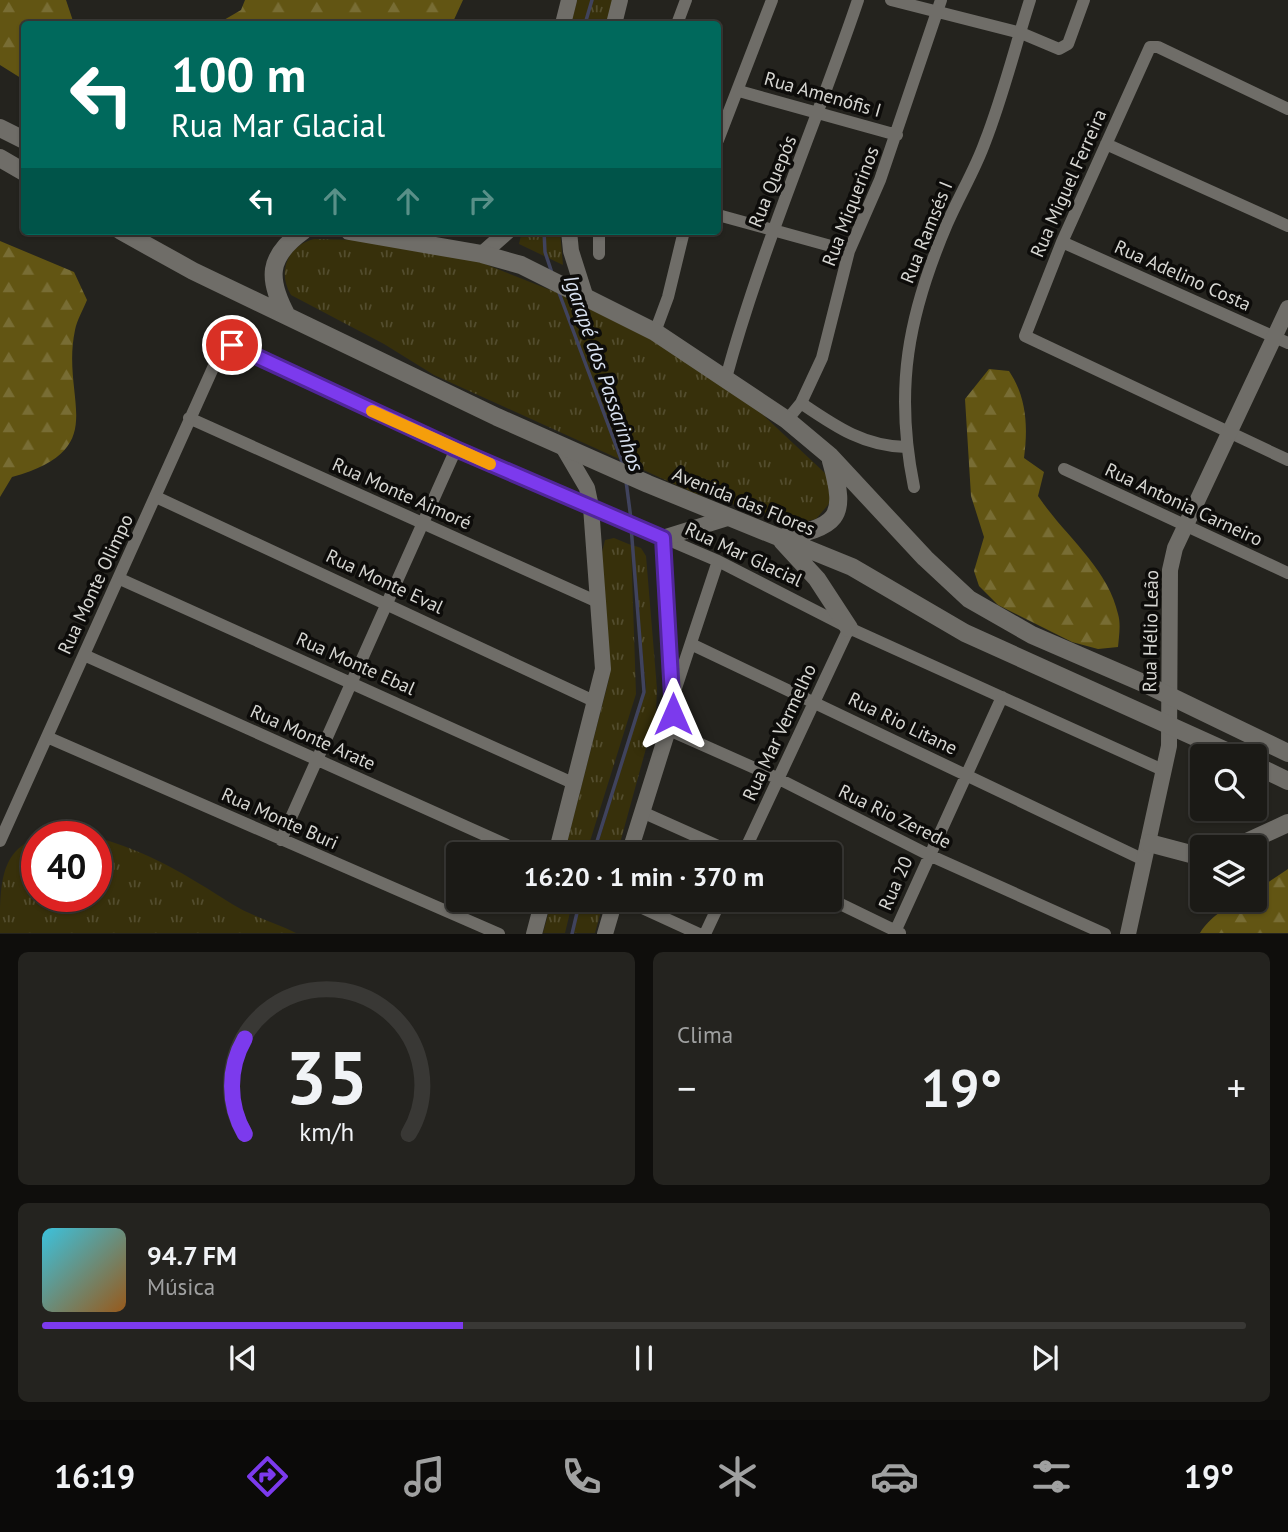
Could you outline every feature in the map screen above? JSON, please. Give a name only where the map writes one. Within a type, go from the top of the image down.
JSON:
[{"type":"main road","points":[[0,128],[21,138]]},
{"type":"main road","points":[[0,158],[21,170]]},
{"type":"main road","name":"Avenida das Flores","points":[[128,235],[193,271],[563,447],[880,581],[976,638],[1210,744]]},
{"type":"main road","points":[[287,316],[274,288],[273,267],[280,252],[299,235]]},
{"type":"main road","points":[[372,235],[482,254],[521,265],[560,282],[655,332],[787,420],[830,456],[925,558],[969,600],[1032,635],[1143,683],[1288,753]]},
{"type":"main road","points":[[830,456],[840,491],[835,516],[825,527],[780,538],[817,579],[849,628]]},
{"type":"main road","points":[[1267,771],[1288,782]]},
{"type":"main road","points":[[1263,835],[1288,824]]},
{"type":"main road","points":[[1147,851],[1190,856]]},
{"type":"street","points":[[564,21],[569,0]]},
{"type":"street","points":[[615,21],[620,0]]},
{"type":"street","points":[[678,21],[686,0]]},
{"type":"street","points":[[721,133],[772,0]]},
{"type":"street","name":"Rua Quepós","points":[[726,379],[773,229],[820,112],[858,0]]},
{"type":"street","points":[[891,0],[939,6],[1021,33],[1059,49],[1065,47],[1084,0]]},
{"type":"street","name":"Rua Ramsés I","points":[[914,487],[906,447],[905,363],[921,295],[946,225],[985,143],[1030,0]]},
{"type":"street","name":"Rua Miquerinos","points":[[787,420],[801,403],[829,337],[849,251],[897,135],[939,6]]},
{"type":"street","name":"Rua Miguel Ferreira","points":[[1230,433],[1025,336],[1062,242],[1150,47],[1158,47],[1288,109]]},
{"type":"street","name":"Rua Amenófis I","points":[[739,91],[897,135]]},
{"type":"street","points":[[1106,144],[1288,226]]},
{"type":"street","points":[[721,216],[849,251]]},
{"type":"street","points":[[482,254],[503,235]]},
{"type":"street","points":[[569,235],[571,251],[585,295]]},
{"type":"street","points":[[599,235],[599,254]]},
{"type":"street","points":[[655,332],[668,297],[683,235]]},
{"type":"street","name":"Rua Adelino Costa","points":[[1062,242],[1281,340]]},
{"type":"street","name":"Rua Hélio Leão","points":[[1128,933],[1169,746],[1170,570],[1184,527],[1230,433],[1281,340],[1288,308]]},
{"type":"street","name":"Rua Monte Olimpo","points":[[0,841],[120,579],[189,418],[222,348],[226,345]]},
{"type":"street","name":"Rua Mar Glacial","points":[[226,345],[456,449],[718,561],[849,628],[1165,771]]},
{"type":"street","points":[[801,403],[845,433],[876,445],[906,447]]},
{"type":"street","name":"Rua Monte Aimoré","points":[[189,418],[600,603]]},
{"type":"street","points":[[1230,433],[1288,460]]},
{"type":"street","points":[[559,842],[603,669],[591,507],[587,488],[563,447]]},
{"type":"street","points":[[281,840],[456,449]]},
{"type":"street","name":"Rua Antonia Carneiro","points":[[1064,469],[1288,573]]},
{"type":"street","name":"Rua Monte Eval","points":[[156,497],[596,702]]},
{"type":"street","points":[[674,695],[662,553],[656,535],[727,518]]},
{"type":"street","points":[[633,842],[669,730],[674,695],[718,561]]},
{"type":"street","name":"Rua Monte Ebal","points":[[120,579],[575,784]]},
{"type":"street","name":"Rua Mar Vermelho","points":[[748,842],[849,628]]},
{"type":"street","name":"Rua Rio Litane","points":[[692,645],[966,775],[1147,851]]},
{"type":"street","name":"Rua Monte Arate","points":[[84,655],[500,842]]},
{"type":"street","name":"Rua 20","points":[[896,933],[1002,697]]},
{"type":"street","name":"Rua Rio Zerede","points":[[669,730],[777,778],[929,855],[1105,933]]},
{"type":"street","name":"Rua Monte Buri","points":[[47,737],[499,933]]},
{"type":"street","points":[[642,812],[709,842]]},
{"type":"street","points":[[842,905],[896,933]]},
{"type":"street","points":[[534,933],[540,912]]},
{"type":"street","points":[[605,933],[611,912]]},
{"type":"street","points":[[652,912],[699,933]]},
{"type":"street","points":[[705,933],[715,912]]},
{"type":"green space","points":[[0,0],[66,0],[73,21],[21,21],[21,78],[0,65]]},
{"type":"green space","points":[[245,0],[463,0],[453,21],[222,21],[241,10]]},
{"type":"green space","points":[[577,0],[614,0],[609,21],[572,21]]},
{"type":"green space","points":[[521,235],[560,235],[563,265],[519,244]]},
{"type":"green space","points":[[314,239],[360,240],[475,260],[578,301],[651,339],[760,412],[827,475],[831,499],[828,505],[816,519],[798,523],[694,493],[434,375],[384,344],[291,295],[285,278],[287,261],[297,247]]},
{"type":"green space","points":[[0,241],[74,272],[87,300],[76,326],[72,356],[76,419],[73,436],[63,452],[43,465],[12,477],[0,497]]},
{"type":"green space","points":[[989,369],[1009,371],[1015,381],[1025,413],[1024,458],[1044,472],[1038,496],[1084,552],[1113,597],[1119,618],[1118,647],[1098,649],[1072,642],[998,605],[979,586],[974,571],[984,537],[971,496],[965,399]]},
{"type":"green space","points":[[614,538],[631,545],[636,694],[590,842],[567,842],[609,679],[602,552],[605,540]]},
{"type":"green space","points":[[632,545],[641,548],[646,556],[657,689],[656,712],[620,842],[599,842],[646,688]]},
{"type":"green space","points":[[112,842],[151,857],[239,908],[296,933],[0,933],[3,877],[21,848],[21,912],[112,912]]},
{"type":"green space","points":[[1288,869],[1288,933],[1200,933],[1221,912],[1267,912],[1267,883]]},
{"type":"green space","points":[[549,912],[570,912],[565,933],[543,933]]},
{"type":"green space","points":[[579,912],[601,912],[595,933],[573,933]]},
{"type":"waterway","name":"Igarapé dos Passarinhos","points":[[586,21],[592,0]]},
{"type":"waterway","name":"Igarapé dos Passarinhos","points":[[544,235],[545,252],[552,273]]},
{"type":"waterway","name":"Igarapé dos Passarinhos","points":[[558,290],[624,467]]},
{"type":"waterway","name":"Igarapé dos Passarinhos","points":[[626,481],[631,519]]},
{"type":"waterway","name":"Igarapé dos Passarinhos","points":[[597,842],[644,692],[631,526]]},
{"type":"waterway","name":"Igarapé dos Passarinhos","points":[[572,934],[577,912]]},
{"type":"slow traffic","points":[[372,411],[490,464]]},
{"type":"route","points":[[232,345],[456,449],[663,538],[673,714]]}]
